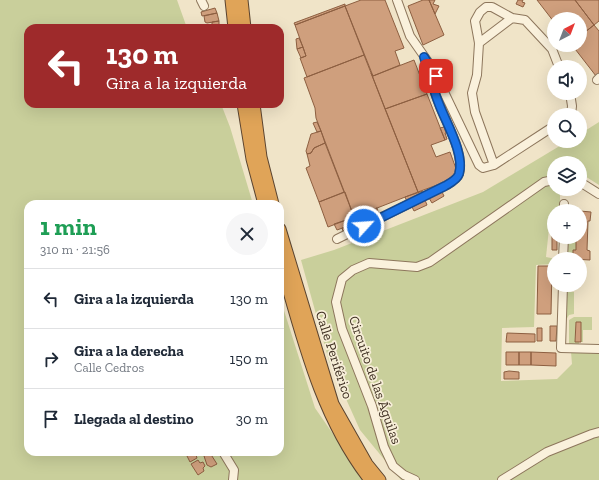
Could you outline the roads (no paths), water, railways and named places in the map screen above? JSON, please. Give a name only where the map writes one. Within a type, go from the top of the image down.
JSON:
[{"type":"highway","points":[[231,0],[234,24]]},
{"type":"highway","points":[[242,0],[245,24]]},
{"type":"highway","points":[[244,108],[252,159],[263,200]]},
{"type":"highway","points":[[255,108],[261,158],[272,200]]},
{"type":"highway","name":"Calle Periférico","points":[[284,242],[333,404],[367,464],[380,480]]},
{"type":"highway","name":"Calle Periférico","points":[[284,273],[309,357],[330,416],[360,467],[370,480]]},
{"type":"street","points":[[397,0],[410,36],[433,69],[479,165],[484,168],[494,165],[547,131]]},
{"type":"street","points":[[494,165],[475,112],[472,93],[477,75],[480,42],[475,21],[480,12],[486,7],[492,8],[512,18],[525,20],[552,49],[557,60]]},
{"type":"street","points":[[480,42],[512,18]]},
{"type":"street","points":[[337,239],[445,186],[454,181],[458,174],[459,162],[455,142],[439,104],[424,57]]},
{"type":"street","name":"Circuito de las Águilas","points":[[415,480],[404,475],[393,466],[384,447],[372,406],[342,329],[336,302],[342,279],[353,270],[369,263],[417,267],[430,262],[544,182],[547,181]]},
{"type":"street","points":[[587,186],[599,194]]},
{"type":"street","points":[[563,292],[562,348],[599,348]]},
{"type":"street","points":[[502,480],[548,452],[599,432]]},
{"type":"street","points":[[225,456],[234,470],[233,480]]}]
